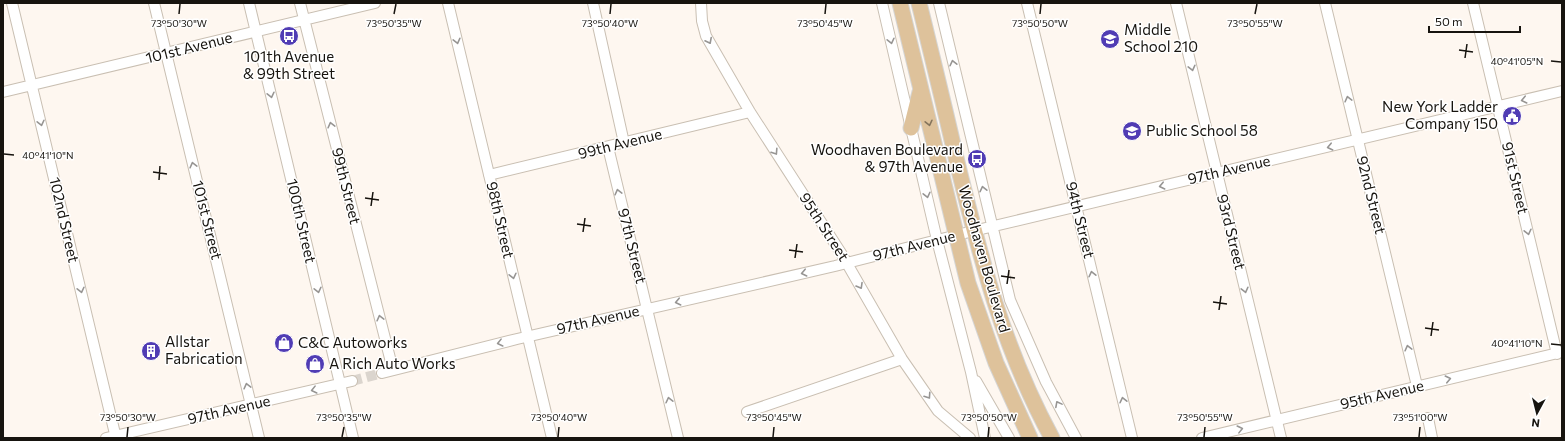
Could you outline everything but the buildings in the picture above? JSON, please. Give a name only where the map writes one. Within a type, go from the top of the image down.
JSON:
[{"type":"main road","name":"Woodhaven Boulevard","points":[[900,3],[968,284],[985,335],[1007,390],[1030,438]]},
{"type":"main road","name":"Woodhaven Boulevard","points":[[920,3],[973,231],[987,281],[1006,339],[1036,409],[1052,438]]},
{"type":"main road","points":[[911,128],[921,90]]},
{"type":"street","name":"102nd Street","points":[[12,3],[113,437]]},
{"type":"street","name":"101st Street","points":[[154,3],[259,438]]},
{"type":"street","name":"100th Street","points":[[249,3],[353,438]]},
{"type":"street","name":"99th Street","points":[[300,3],[393,370]]},
{"type":"street","name":"101st Avenue","points":[[3,92],[375,3]]},
{"type":"street","name":"98th Street","points":[[448,3],[552,438]]},
{"type":"street","points":[[593,3],[624,143]]},
{"type":"street","name":"95th Street","points":[[700,3],[702,21],[706,36],[750,112],[847,263],[902,359],[938,411],[970,438]]},
{"type":"street","points":[[882,3],[937,240],[971,372],[985,438]]},
{"type":"street","name":"Woodhaven Boulevard","points":[[939,3],[1010,300],[1046,382],[1076,438]]},
{"type":"street","name":"94th Street","points":[[1028,3],[1132,438]]},
{"type":"street","name":"93rd Street","points":[[1176,3],[1281,438]]},
{"type":"street","name":"92nd Street","points":[[1325,3],[1417,386]]},
{"type":"street","name":"91st Street","points":[[1473,3],[1560,353]]},
{"type":"street","name":"97th Avenue","points":[[382,373],[528,336],[847,263],[1076,206],[1562,91]]},
{"type":"street","name":"99th Avenue","points":[[489,175],[750,112]]},
{"type":"street","name":"97th Street","points":[[608,147],[678,438]]},
{"type":"street","name":"95th Avenue","points":[[1202,438],[1560,353]]},
{"type":"street","points":[[747,412],[902,359]]},
{"type":"street","points":[[971,372],[1009,438]]},
{"type":"street","name":"97th Avenue","points":[[113,437],[251,406],[352,381]]},
{"type":"street","points":[[1428,418],[1432,438]]},
{"type":"tunnel","points":[[352,381],[382,373]]},
{"type":"place","name":"101th Avenue & 99th Street","points":[[289,36]]},
{"type":"place","name":"Middle School 210","points":[[1110,39]]},
{"type":"place","name":"New York Ladder Company 150","points":[[1512,116]]},
{"type":"place","name":"Public School 58","points":[[1132,131]]},
{"type":"place","name":"Woodhaven Boulevard & 97th Avenue","points":[[977,159]]},
{"type":"place","name":"C&C Autoworks","points":[[284,343]]},
{"type":"place","name":"Allstar Fabrication","points":[[151,351]]},
{"type":"place","name":"A Rich Auto Works","points":[[315,364]]}]
